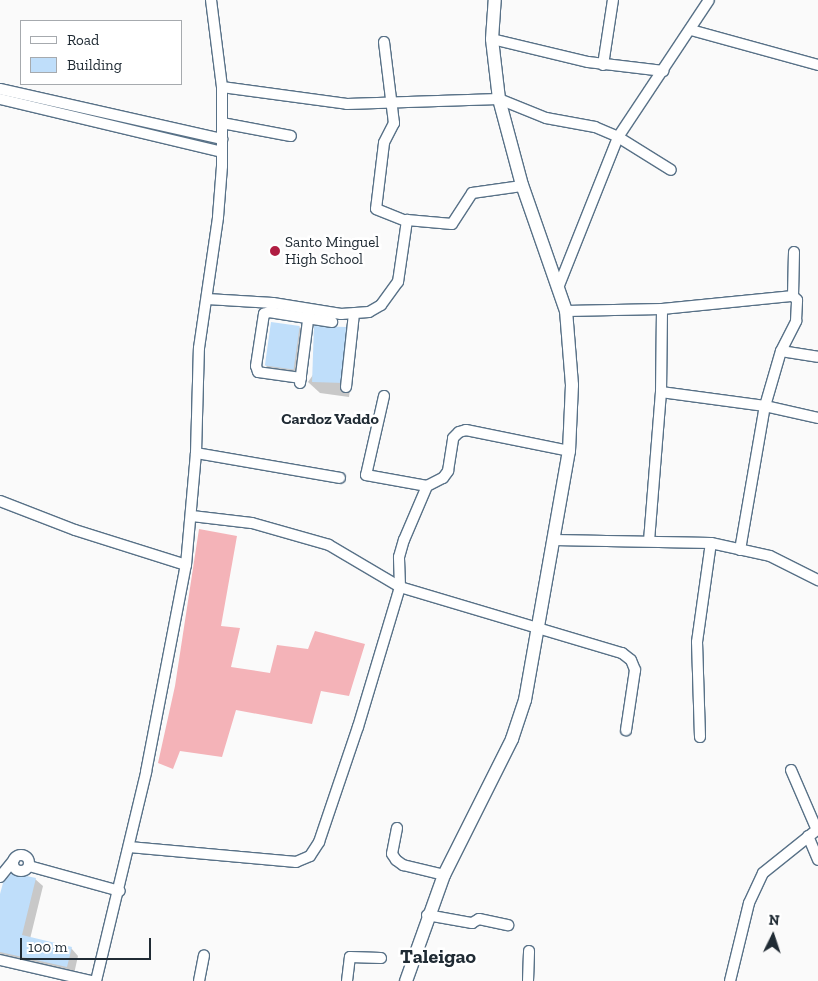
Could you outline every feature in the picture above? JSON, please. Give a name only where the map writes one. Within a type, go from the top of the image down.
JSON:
[{"type":"main road","points":[[406,981],[427,915],[444,875],[512,739],[524,700],[569,450],[572,385],[566,311],[522,186],[499,99],[492,39],[495,0]]},
{"type":"street","points":[[96,981],[120,891],[186,565],[192,516],[199,348],[218,217],[222,152],[222,87],[211,0]]},
{"type":"street","points":[[603,65],[613,0]]},
{"type":"street","points":[[558,288],[618,137],[691,30],[709,0]]},
{"type":"street","points":[[691,30],[818,65]]},
{"type":"street","points":[[492,39],[603,65],[663,71]]},
{"type":"street","points":[[384,42],[394,123],[384,143],[376,209],[406,221],[410,219],[452,224],[472,193],[522,186]]},
{"type":"street","points":[[222,87],[346,104],[499,99],[546,118],[595,127],[618,137],[671,170]]},
{"type":"street","points":[[0,89],[222,139]]},
{"type":"street","points":[[0,99],[222,152]]},
{"type":"street","points":[[222,123],[291,136]]},
{"type":"street","points":[[309,314],[300,381],[258,372],[256,366],[264,314],[269,312],[309,314],[369,312],[381,305],[398,282],[406,221]]},
{"type":"street","points":[[740,550],[765,406],[781,351],[796,322],[797,300],[793,296],[794,252]]},
{"type":"street","points":[[566,311],[662,309],[793,296]]},
{"type":"street","points":[[207,299],[309,314],[332,322]]},
{"type":"street","points":[[649,542],[660,392],[662,309]]},
{"type":"street","points":[[346,387],[354,313]]},
{"type":"street","points":[[781,351],[818,357]]},
{"type":"street","points":[[660,392],[765,406],[818,418]]},
{"type":"street","points":[[384,396],[366,475],[427,486],[443,478],[448,471],[453,438],[466,430],[569,450]]},
{"type":"street","points":[[196,453],[340,478]]},
{"type":"street","points":[[129,847],[296,862],[310,856],[319,842],[358,727],[400,587],[399,556],[427,486]]},
{"type":"street","points":[[0,502],[75,530],[186,565]]},
{"type":"street","points":[[192,516],[252,523],[330,544],[400,587],[536,630],[622,653],[631,660],[635,670],[626,730]]},
{"type":"street","points":[[554,540],[711,543],[770,556],[818,580]]},
{"type":"street","points":[[700,737],[697,642],[711,543]]},
{"type":"street","points":[[730,981],[749,903],[763,873],[818,829],[791,770]]},
{"type":"street","points":[[396,828],[392,854],[396,860],[403,865],[444,875]]},
{"type":"street","points":[[808,836],[818,860]]},
{"type":"street","points":[[0,876],[17,856],[25,856],[29,866],[120,891]]},
{"type":"street","points":[[427,915],[472,924],[479,919],[508,925]]},
{"type":"street","points":[[528,981],[529,951]]},
{"type":"street","points":[[199,981],[204,955]]},
{"type":"street","points":[[347,981],[350,957],[381,958]]},
{"type":"street","points":[[0,960],[91,981]]},
{"type":"shaded area","points":[[199,529],[237,536],[221,626],[240,628],[231,667],[270,673],[277,645],[308,649],[315,631],[365,644],[349,696],[321,691],[312,724],[236,710],[222,757],[180,751],[173,769],[158,763],[175,686]]},
{"type":"building","points":[[271,322],[300,326],[294,370],[265,366]]},
{"type":"building","points":[[314,326],[346,327],[344,383],[312,382]]},
{"type":"building","points":[[12,873],[36,878],[22,935],[72,947],[67,967],[0,952],[0,894],[3,883]]},
{"type":"place","name":"Santo Minguel High School","points":[[275,251]]},
{"type":"district","name":"Cardoz Vaddo","points":[[330,419]]},
{"type":"district","name":"Taleigao","points":[[438,956]]}]
